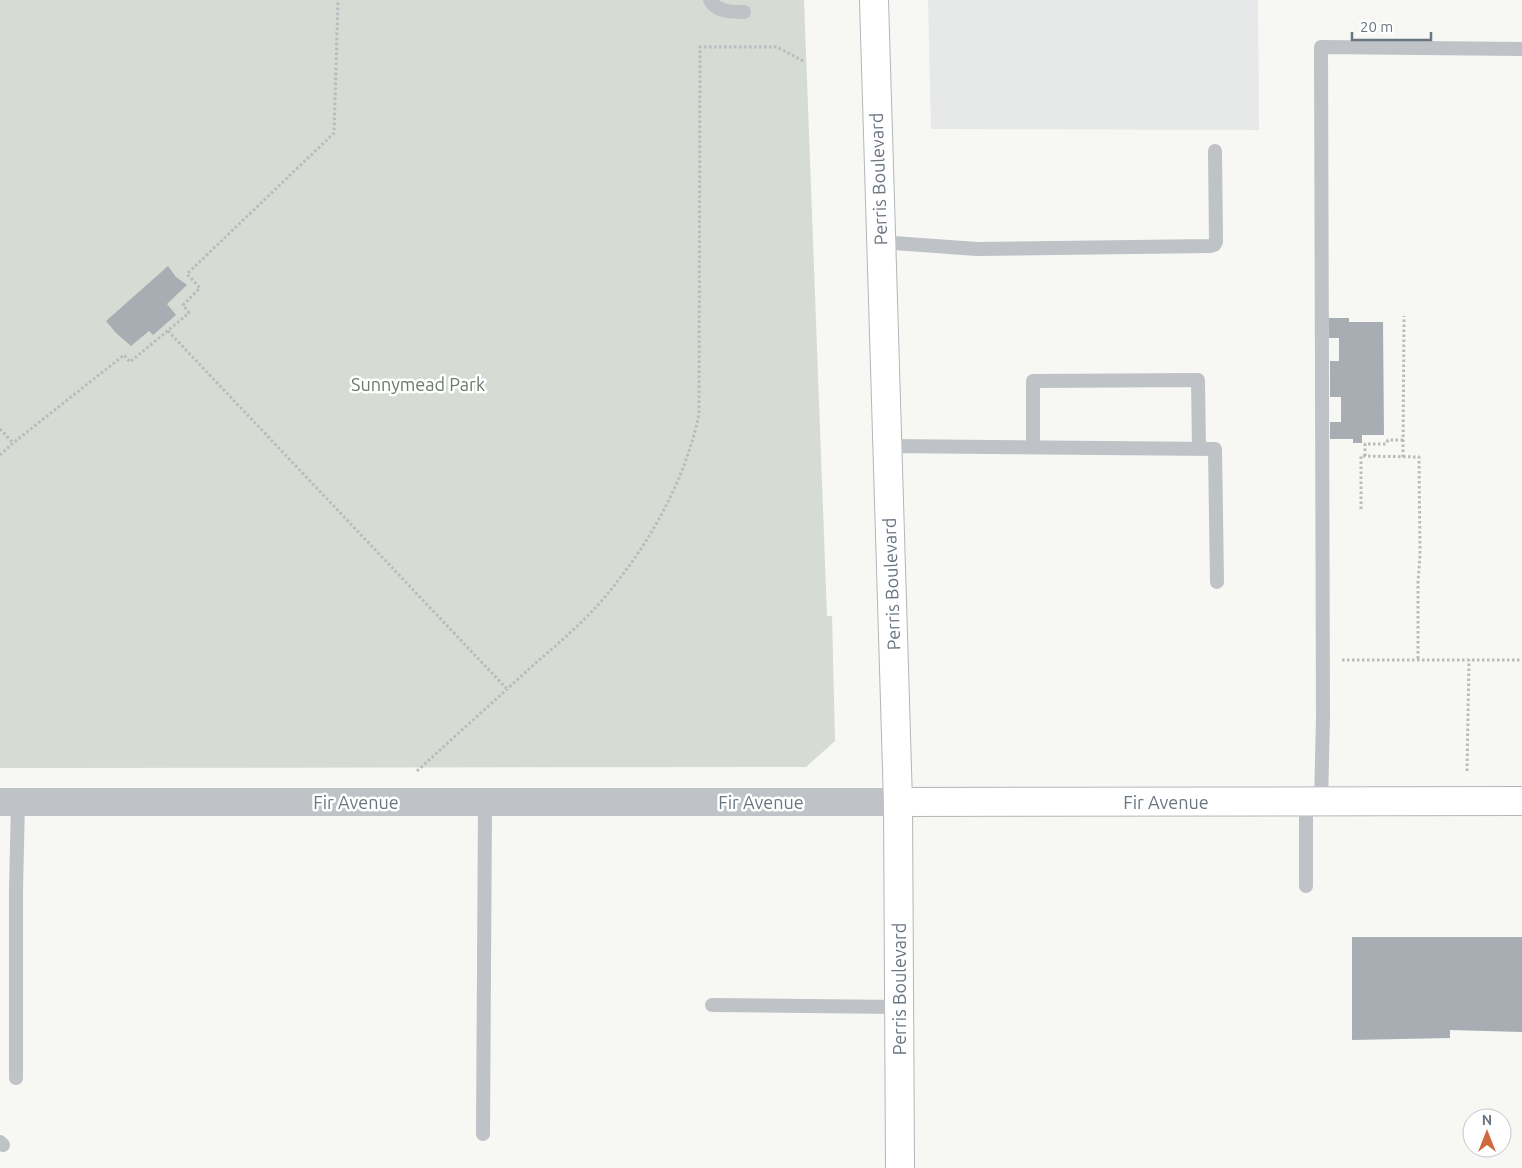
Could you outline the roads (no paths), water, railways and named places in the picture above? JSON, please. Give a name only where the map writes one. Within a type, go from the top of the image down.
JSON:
[{"type":"main road","name":"Perris Boulevard","points":[[874,0],[898,802],[900,1168]]},
{"type":"main road","name":"Fir Avenue","points":[[898,802],[1522,801]]},
{"type":"street","name":"Fir Avenue","points":[[9,802],[898,802]]},
{"type":"lane","points":[[710,0],[712,4],[727,12],[744,12]]},
{"type":"lane","points":[[1306,886],[1323,718],[1321,47],[1522,50]]},
{"type":"lane","points":[[880,242],[977,249],[1214,245],[1216,242],[1215,151]]},
{"type":"lane","points":[[1033,447],[1033,381],[1198,380],[1199,449]]},
{"type":"lane","points":[[887,446],[1215,449],[1217,582]]},
{"type":"lane","points":[[9,802],[16,890],[16,1078]]},
{"type":"lane","points":[[483,1134],[485,802]]},
{"type":"lane","points":[[712,1006],[899,1007]]},
{"type":"park label","name":"Sunnymead Park","points":[[418,384]]}]
